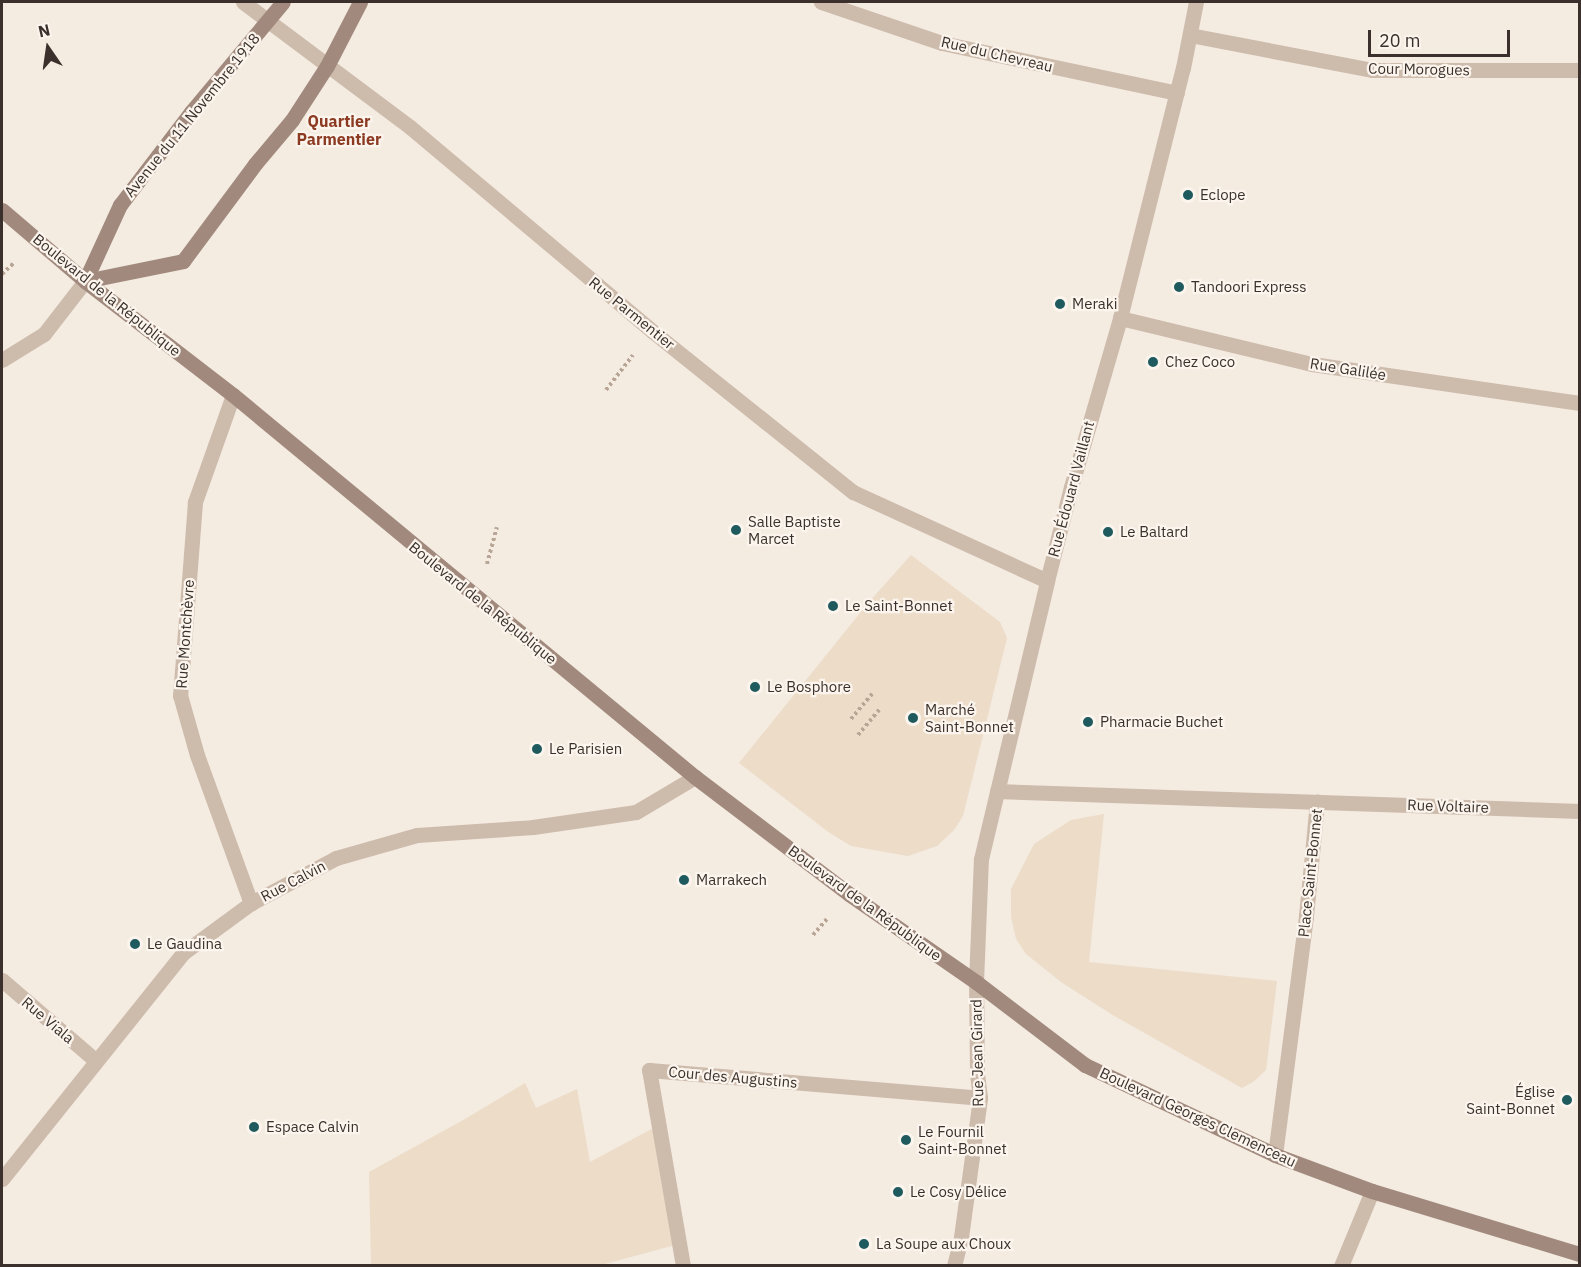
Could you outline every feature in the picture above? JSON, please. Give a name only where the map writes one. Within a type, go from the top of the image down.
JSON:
[{"type":"main road","name":"Avenue du 11 Novembre 1918","points":[[86,281],[120,205],[191,112],[283,2]]},
{"type":"main road","points":[[86,281],[183,261],[255,164],[292,120],[327,66],[360,2]]},
{"type":"main road","name":"Boulevard de la République","points":[[2,210],[86,281],[233,396],[695,777],[849,894],[976,982]]},
{"type":"main road","name":"Boulevard Georges Clemenceau","points":[[976,982],[1085,1065],[1275,1155],[1372,1191],[1580,1254]]},
{"type":"street","name":"Rue Parmentier","points":[[243,2],[410,127],[652,331],[853,492],[1047,581]]},
{"type":"street","name":"Rue du Chevreau","points":[[821,2],[942,43],[1176,93]]},
{"type":"street","name":"Rue Édouard Vaillant","points":[[976,982],[981,859],[1047,581],[1071,487],[1120,318],[1190,35],[1196,2]]},
{"type":"street","name":"Cour Morogues","points":[[1190,35],[1372,70],[1580,70]]},
{"type":"street","points":[[2,360],[44,334],[86,281]]},
{"type":"street","name":"Rue Galilée","points":[[1120,318],[1312,364],[1580,403]]},
{"type":"street","name":"Rue Montchèvre","points":[[233,396],[195,502],[180,695],[196,755],[251,903]]},
{"type":"street","name":"Rue Calvin","points":[[2,1179],[183,953],[251,903],[336,858],[417,835],[533,827],[636,812],[695,777]]},
{"type":"street","name":"Place Saint-Bonnet","points":[[997,790],[1317,802],[1306,916],[1275,1155]]},
{"type":"street","name":"Rue Voltaire","points":[[1317,802],[1580,811]]},
{"type":"street","name":"Rue Viala","points":[[2,980],[95,1060]]},
{"type":"street","name":"Rue Jean Girard","points":[[954,1266],[961,1237],[980,1098],[977,1072],[976,982]]},
{"type":"street","name":"Cour des Augustins","points":[[683,1266],[649,1070],[980,1098]]},
{"type":"street","points":[[1341,1266],[1372,1191]]},
{"type":"path","points":[[606,390],[652,331]]},
{"type":"path","points":[[851,719],[872,694]]},
{"type":"path","points":[[858,735],[879,710]]},
{"type":"shaded area","points":[[911,555],[1000,622],[1007,638],[963,816],[954,830],[937,846],[908,856],[851,846],[827,831],[739,763],[869,602]]},
{"type":"shaded area","points":[[1104,814],[1089,962],[1277,981],[1266,1070],[1242,1088],[1111,1014],[1061,982],[1026,954],[1016,939],[1011,917],[1011,889],[1034,844],[1071,820]]},
{"type":"shaded area","points":[[525,1083],[536,1108],[577,1089],[590,1162],[659,1125],[679,1244],[601,1265],[371,1265],[369,1172]]},
{"type":"place","name":"Eclope","points":[[1188,195]]},
{"type":"place","name":"Tandoori Express","points":[[1179,287]]},
{"type":"place","name":"Meraki","points":[[1060,304]]},
{"type":"place","name":"Chez Coco","points":[[1153,362]]},
{"type":"place","name":"Salle Baptiste Marcet","points":[[736,530]]},
{"type":"place","name":"Le Baltard","points":[[1108,532]]},
{"type":"place","name":"Le Saint-Bonnet","points":[[833,606]]},
{"type":"place","name":"Le Bosphore","points":[[755,687]]},
{"type":"place","name":"Marché Saint-Bonnet","points":[[913,718]]},
{"type":"place","name":"Pharmacie Buchet","points":[[1088,722]]},
{"type":"place","name":"Le Parisien","points":[[537,749]]},
{"type":"place","name":"Marrakech","points":[[684,880]]},
{"type":"place","name":"Le Gaudina","points":[[135,944]]},
{"type":"place","name":"Église Saint-Bonnet","points":[[1567,1100]]},
{"type":"place","name":"Espace Calvin","points":[[254,1127]]},
{"type":"place","name":"Le Fournil Saint-Bonnet","points":[[906,1140]]},
{"type":"place","name":"Le Cosy Délice","points":[[898,1192]]},
{"type":"place","name":"La Soupe aux Choux","points":[[864,1244]]},
{"type":"district","name":"Quartier Parmentier","points":[[339,130]]}]
